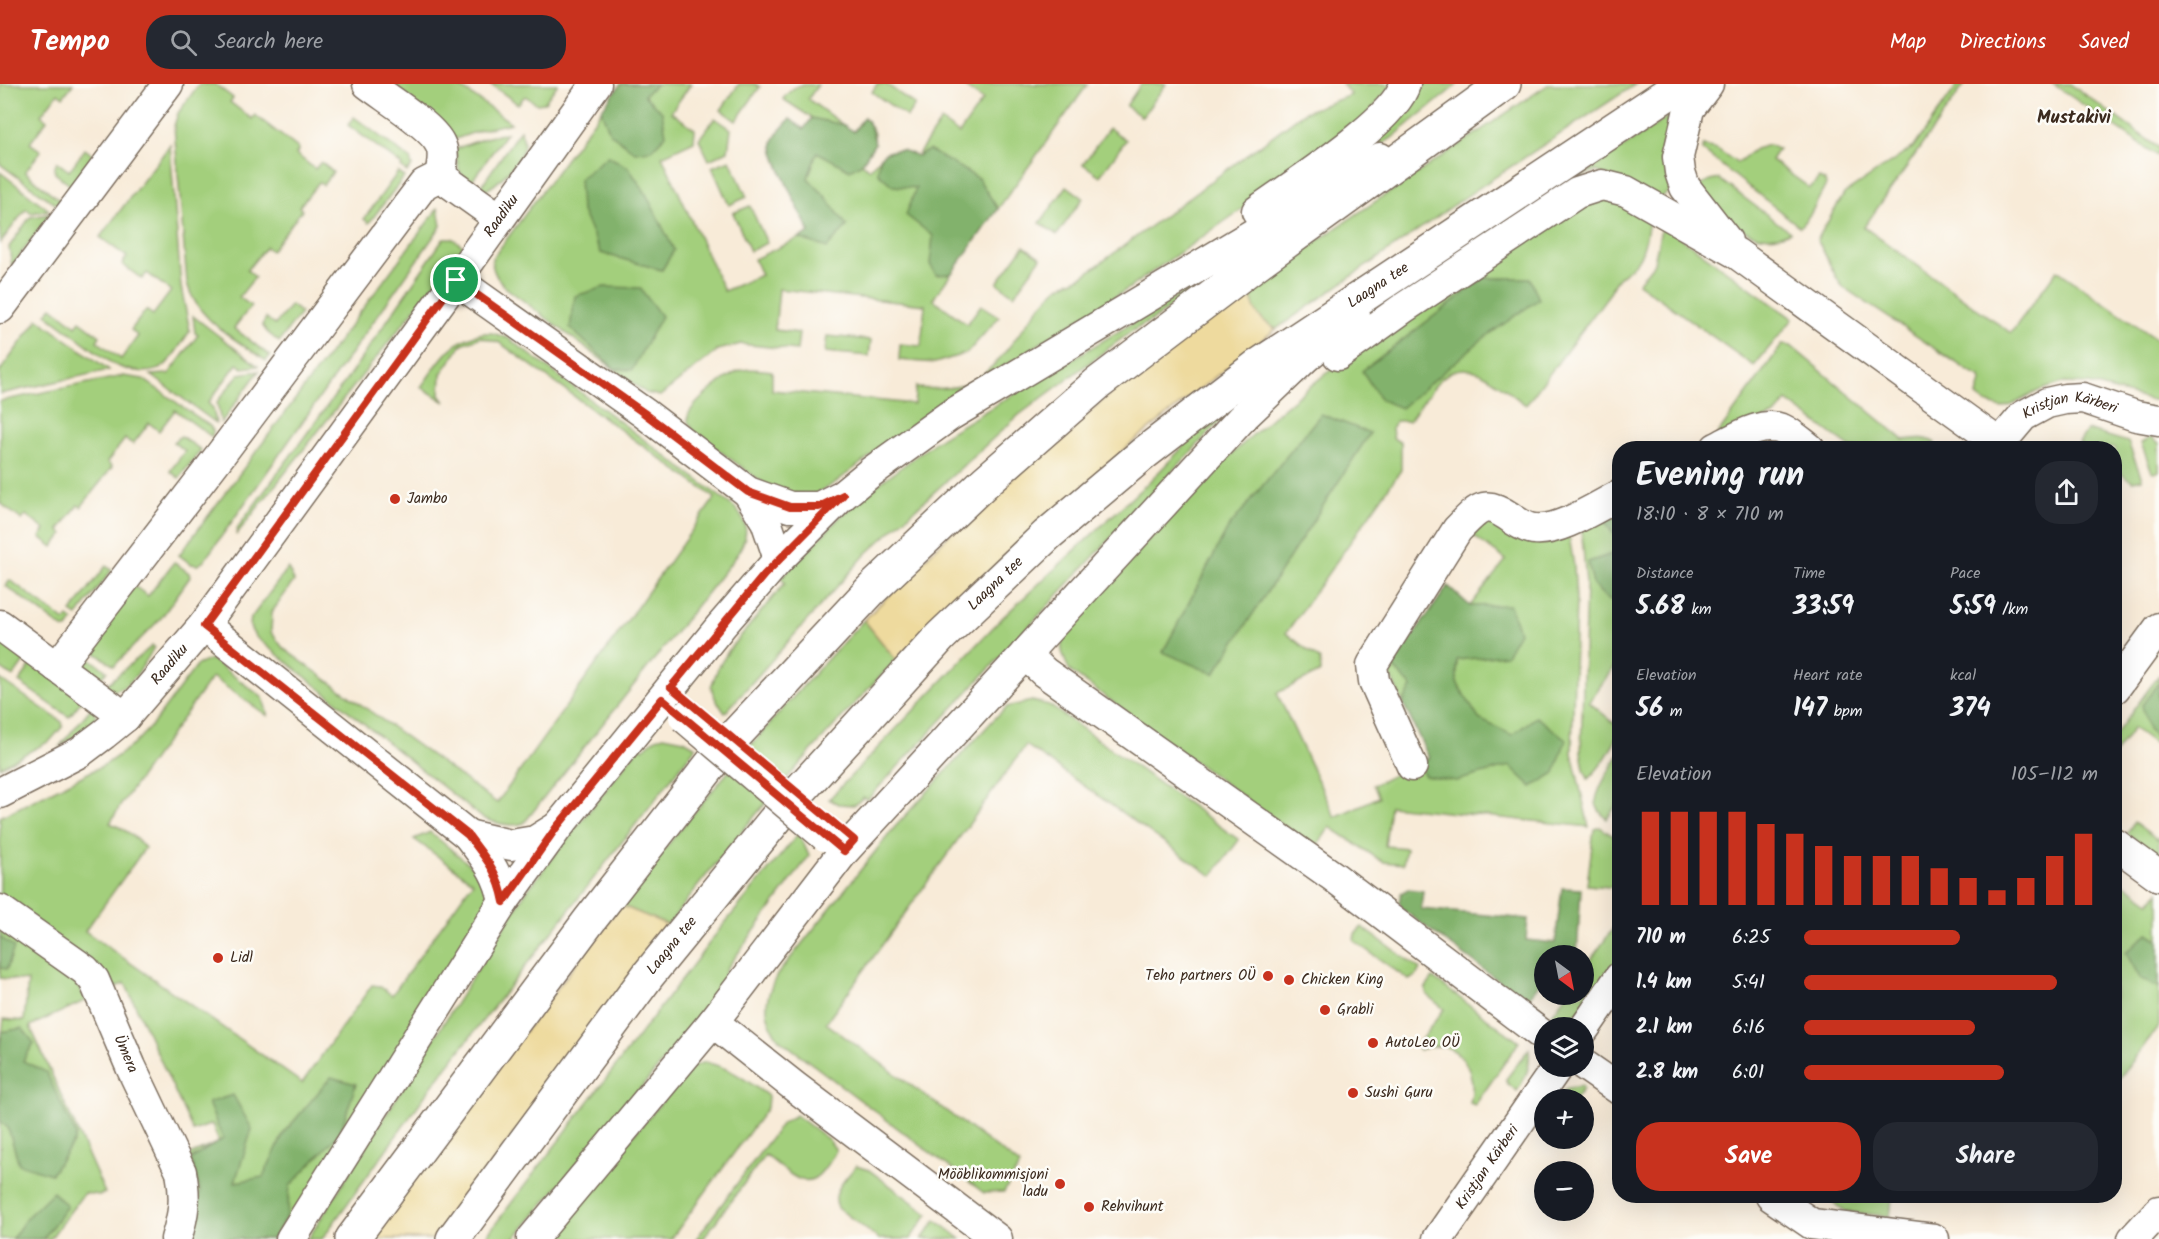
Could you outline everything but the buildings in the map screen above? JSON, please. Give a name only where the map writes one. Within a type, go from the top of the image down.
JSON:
[{"type":"main road","name":"Laagna tee","points":[[453,1239],[657,965],[792,799],[940,638],[1047,535],[1143,454],[1256,367],[1682,84]]},
{"type":"main road","points":[[352,1239],[582,930],[727,744],[871,590],[984,482],[1097,384],[1254,265],[1502,86]]},
{"type":"street","points":[[0,308],[168,84]]},
{"type":"street","points":[[368,84],[434,134],[441,146],[443,162],[440,176]]},
{"type":"street","name":"Raadiku","points":[[0,793],[80,752],[125,717],[204,626],[596,84]]},
{"type":"street","points":[[1101,323],[1364,134],[1387,112],[1405,84]]},
{"type":"street","points":[[1708,84],[1689,109],[1678,156],[1680,172],[1685,187],[1736,253]]},
{"type":"street","points":[[291,1239],[504,902],[556,828],[678,703],[721,626],[779,558],[843,495],[906,445],[949,416],[1101,323],[1502,86]]},
{"type":"street","points":[[440,176],[499,218]]},
{"type":"street","points":[[57,667],[424,184],[440,176]]},
{"type":"street","points":[[1189,477],[1352,343],[1577,193],[1602,185],[1626,191],[1736,253],[1991,441]]},
{"type":"street","points":[[531,1239],[713,1022],[840,838],[1025,654],[1242,418],[1306,357],[1450,237]]},
{"type":"street","points":[[456,280],[644,413],[748,492],[790,507],[819,507],[843,495]]},
{"type":"street","name":"Kristjan Kärberi","points":[[2002,441],[2023,417],[2047,403],[2065,399],[2083,398],[2136,416],[2159,420]]},
{"type":"street","points":[[1730,441],[1767,426],[1783,430],[1799,441]]},
{"type":"street","points":[[748,492],[766,522],[779,558]]},
{"type":"street","points":[[1412,766],[1374,681],[1372,665],[1457,530],[1483,508],[1496,508],[1520,524],[1535,529],[1555,527],[1612,499]]},
{"type":"street","points":[[0,625],[125,717]]},
{"type":"street","points":[[204,626],[468,835],[492,866],[500,882],[504,902]]},
{"type":"street","points":[[2122,678],[2159,628]]},
{"type":"street","points":[[1025,654],[1044,672],[1334,877],[1534,1029]]},
{"type":"street","points":[[678,703],[840,838]]},
{"type":"street","points":[[468,835],[511,845],[535,841],[556,828]]},
{"type":"street","points":[[2122,849],[2159,876]]},
{"type":"street","name":"Ümera","points":[[0,910],[85,970],[94,980],[181,1172],[184,1189],[184,1216],[176,1239]]},
{"type":"street","points":[[1592,1017],[1612,989]]},
{"type":"street","points":[[713,1022],[795,1087],[997,1239]]},
{"type":"street","points":[[1594,1072],[1612,1084]]},
{"type":"street","name":"Kristjan Kärberi","points":[[1438,1239],[1550,1077]]},
{"type":"street","points":[[1781,1203],[1812,1224],[1934,1239]]},
{"type":"street","points":[[2133,1239],[2159,1211]]},
{"type":"green space","points":[[0,84],[73,84],[63,97],[58,93],[41,115],[47,120],[30,143],[41,151],[25,172],[61,201],[55,204],[0,164]]},
{"type":"green space","points":[[199,84],[215,84],[233,98],[230,102],[252,119],[255,115],[299,149],[296,154],[315,169],[321,162],[333,172],[323,185],[319,182],[299,207],[302,210],[271,251],[266,247],[247,270],[255,277],[239,297],[251,306],[234,328],[270,356],[266,361],[208,319],[192,296],[187,283],[174,126],[178,113]]},
{"type":"green space","points":[[386,84],[456,84],[511,123],[453,140]]},
{"type":"green space","points":[[490,84],[558,84],[544,103],[537,104],[525,96],[518,104]]},
{"type":"green space","points":[[621,84],[691,84],[671,112],[695,129],[694,141],[662,156],[724,291],[761,275],[754,259],[810,233],[773,149],[776,136],[790,119],[804,129],[812,118],[783,99],[794,88],[802,85],[818,85],[808,99],[853,132],[864,117],[874,135],[873,145],[862,163],[870,169],[880,157],[890,151],[902,151],[917,156],[941,121],[959,134],[983,100],[961,84],[1088,84],[933,299],[967,324],[981,305],[999,317],[967,353],[935,363],[899,360],[900,344],[921,346],[925,305],[779,289],[775,330],[799,333],[797,350],[741,344],[718,350],[660,396],[646,393],[505,287],[492,263],[492,259]]},
{"type":"green space","points":[[621,84],[657,84],[644,95],[662,112],[666,135],[651,150],[635,152],[610,133],[601,110]]},
{"type":"green space","points":[[739,84],[755,84],[760,87],[736,121],[721,110]]},
{"type":"green space","points":[[877,84],[886,84],[915,105],[907,117],[872,92]]},
{"type":"green space","points":[[1141,84],[1166,84],[1142,117],[1126,106]]},
{"type":"green space","points":[[1342,84],[1393,84],[1357,127],[1238,212],[1129,288],[918,420],[835,483],[811,497],[773,490],[694,432],[688,422],[691,410],[703,397],[720,382],[746,369],[772,371],[772,390],[914,404],[916,386],[918,388],[950,388],[975,380],[1000,358],[1058,288],[1083,276],[1305,112],[1351,95]]},
{"type":"green space","points":[[1418,84],[1458,84],[1392,138],[1304,194]]},
{"type":"green space","points":[[1549,84],[1636,84],[1477,189],[1276,329],[1259,317],[1252,302],[1249,287]]},
{"type":"green space","points":[[1958,84],[1965,84],[1864,227],[2011,333],[2057,270],[2159,341],[2159,400],[2149,400],[2089,384],[2063,383],[2038,391],[2002,408],[1988,404],[1977,396],[1980,377],[1843,287],[1839,282],[1817,240],[1844,194],[1914,147]]},
{"type":"green space","points":[[2053,84],[2070,84],[2159,148],[2159,155],[2158,156]]},
{"type":"green space","points":[[1678,110],[1673,189],[1661,198],[1596,171],[1572,182]]},
{"type":"green space","points":[[354,117],[410,159],[412,166],[407,172],[401,167],[402,165],[348,125]]},
{"type":"green space","points":[[864,117],[870,125],[875,143],[862,163],[850,170],[817,152],[808,178],[826,197],[847,226],[827,248],[799,238],[810,232],[773,149],[774,139],[790,119],[804,129],[812,118],[844,125],[854,132]]},
{"type":"green space","points":[[715,118],[731,129],[728,151],[709,160],[699,139]]},
{"type":"green space","points":[[1109,128],[1126,140],[1100,176],[1083,164]]},
{"type":"green space","points":[[520,130],[524,146],[517,161],[495,184],[484,191],[479,189]]},
{"type":"green space","points":[[506,133],[469,185],[459,170],[455,149]]},
{"type":"green space","points":[[170,145],[181,287],[190,331],[167,363],[159,369],[146,372],[125,369],[113,364],[46,314],[52,307],[76,326],[80,321],[100,336],[97,341],[121,359],[138,336],[131,330],[146,310],[153,315],[171,291],[147,273],[142,279],[122,264],[127,257],[100,237]]},
{"type":"green space","points":[[1769,145],[1778,149],[1771,160],[1810,188],[1819,178],[1825,181],[1826,185],[1811,213],[1800,227],[1702,150],[1703,146],[1717,149],[1737,163],[1755,149]]},
{"type":"green space","points":[[85,149],[94,156],[71,186],[55,173],[54,169],[57,162],[69,171]]},
{"type":"green space","points":[[902,150],[917,156],[929,150],[978,178],[998,209],[951,274],[936,275],[930,264],[933,236],[906,215],[916,188],[893,186],[878,173],[879,161],[883,154]]},
{"type":"green space","points":[[608,156],[628,167],[645,192],[674,250],[662,270],[601,253],[581,209],[579,179]]},
{"type":"green space","points":[[730,160],[747,197],[729,205],[712,167]]},
{"type":"green space","points":[[0,172],[49,210],[32,213],[26,209],[0,243]]},
{"type":"green space","points":[[398,172],[404,177],[369,223],[364,219]]},
{"type":"green space","points":[[1719,179],[1790,232],[1776,236],[1762,236],[1750,233],[1738,226],[1716,208],[1697,187]]},
{"type":"green space","points":[[1067,186],[1083,198],[1057,235],[1040,223]]},
{"type":"green space","points":[[1612,198],[1650,217],[1645,243],[1639,258],[1619,277],[1610,293],[1526,405],[1485,375],[1474,370],[1463,369],[1452,371],[1441,379],[1409,421],[1396,421],[1392,427],[1393,438],[1401,443],[1401,470],[1286,633],[1320,660],[1321,672],[1277,693],[1335,817],[1379,797],[1373,785],[1429,758],[1391,677],[1392,666],[1448,586],[1470,606],[1506,560],[1472,535],[1491,518],[1568,530],[1576,598],[1572,753],[1589,827],[1390,806],[1385,846],[1406,848],[1403,864],[1383,862],[1330,827],[1315,849],[1070,671],[1062,648],[1063,637],[1069,625],[1189,497],[1265,424],[1301,393],[1377,336],[1575,204]]},
{"type":"green space","points":[[750,206],[767,243],[750,251],[733,213]]},
{"type":"green space","points":[[438,208],[441,226],[204,561],[198,565],[191,564],[179,555]]},
{"type":"green space","points":[[50,214],[12,266],[9,247],[30,217]]},
{"type":"green space","points":[[1662,224],[1793,319],[1754,366],[1638,283],[1654,263]]},
{"type":"green space","points":[[444,238],[452,238],[464,247],[236,535],[238,527],[347,379]]},
{"type":"green space","points":[[1024,246],[1041,258],[1014,295],[997,283]]},
{"type":"green space","points":[[1216,273],[1154,319],[1132,331],[1019,415],[866,554],[725,713],[711,687],[718,668],[729,650],[785,583],[781,578],[840,517],[877,485],[942,437]]},
{"type":"green space","points":[[1484,278],[1530,278],[1539,299],[1480,341],[1401,408],[1381,400],[1362,371]]},
{"type":"green space","points":[[604,287],[640,288],[661,316],[632,370],[615,369],[570,328],[575,296]]},
{"type":"green space","points":[[291,305],[301,313],[279,342],[262,325],[266,318],[275,325]]},
{"type":"green space","points":[[193,316],[258,366],[243,368],[237,364],[208,403],[213,408],[216,423],[151,375],[169,374],[198,335],[195,333]]},
{"type":"green space","points":[[38,319],[109,370],[0,394],[0,371]]},
{"type":"green space","points":[[483,333],[508,338],[734,507],[743,520],[746,533],[734,559],[524,823],[513,825],[496,823],[481,817],[258,639],[252,632],[250,624],[251,618],[288,568],[294,581],[272,612],[271,632],[283,648],[497,803],[715,498],[500,343],[481,337],[462,344],[441,374],[440,395],[445,402],[421,387],[453,346]]},
{"type":"green space","points":[[827,336],[871,340],[869,356],[825,352]]},
{"type":"green space","points":[[1782,345],[1791,346],[1904,440],[1920,438],[1932,441],[1841,441],[1787,401],[1775,415],[1715,438]]},
{"type":"green space","points":[[259,371],[221,423],[217,402],[239,374]]},
{"type":"green space","points":[[123,376],[143,379],[210,426],[213,431],[212,437],[175,410],[159,431],[149,423],[133,444],[125,439],[107,462],[112,467],[81,507],[78,505],[59,530],[63,534],[53,547],[40,537],[45,530],[26,515],[22,520],[0,503],[0,401]]},
{"type":"green space","points":[[1246,393],[867,800],[864,797],[854,805],[838,804],[829,799],[1002,618],[1154,477],[1182,448],[1185,440]]},
{"type":"green space","points":[[1321,414],[1370,433],[1214,674],[1163,652],[1228,528]]},
{"type":"green space","points":[[2087,430],[2128,442],[2142,479],[2133,481],[2122,474],[2122,441],[2080,441]]},
{"type":"green space","points":[[181,436],[201,450],[179,478],[170,471],[185,451],[173,442]]},
{"type":"green space","points":[[2151,437],[2159,444],[2159,471],[2155,473],[2152,472],[2141,443]]},
{"type":"green space","points":[[1612,509],[1612,669],[1589,702],[1612,721],[1612,746],[1599,768],[1588,779],[1581,752],[1586,583],[1581,524]]},
{"type":"green space","points":[[1612,517],[1612,533],[1605,521]]},
{"type":"green space","points":[[1612,554],[1612,599],[1609,601],[1593,585],[1588,562]]},
{"type":"green space","points":[[174,562],[189,573],[190,577],[161,618],[114,666],[85,645],[134,586],[148,596]]},
{"type":"green space","points":[[106,566],[112,570],[77,616],[71,612]]},
{"type":"green space","points":[[10,580],[65,621],[68,617],[73,621],[67,629],[6,586]]},
{"type":"green space","points":[[1448,586],[1470,606],[1510,605],[1519,632],[1506,655],[1457,660],[1457,683],[1479,719],[1512,735],[1536,717],[1566,739],[1555,773],[1532,787],[1510,766],[1456,781],[1425,776],[1419,764],[1429,758],[1403,703],[1412,687],[1392,666]]},
{"type":"green space","points":[[864,620],[896,660],[778,789],[668,925],[620,905],[739,760]]},
{"type":"green space","points":[[0,640],[26,659],[13,677],[0,668]]},
{"type":"green space","points":[[152,646],[154,647],[142,667],[126,686],[114,690],[104,687]]},
{"type":"green space","points":[[81,652],[107,671],[97,682],[84,669]]},
{"type":"green space","points":[[211,659],[263,698],[268,716],[212,677],[110,823],[129,833],[145,848],[85,931],[302,1083],[372,985],[379,986],[392,995],[473,882],[414,839],[430,832],[487,879],[489,902],[280,1239],[186,1239],[185,1157],[219,1142],[212,1124],[193,1131],[125,983],[109,990],[0,899],[0,817],[106,764],[134,744],[153,724],[197,665]]},
{"type":"green space","points":[[32,663],[83,699],[69,717],[19,682]]},
{"type":"green space","points":[[2159,675],[2159,747],[2133,728],[2122,744],[2122,725]]},
{"type":"green space","points":[[0,679],[62,722],[63,726],[50,741],[0,767]]},
{"type":"green space","points":[[2159,682],[2159,739],[2148,729],[2142,705]]},
{"type":"green space","points":[[1032,701],[1049,705],[1239,840],[1212,876],[1026,745],[826,1023],[1020,1165],[1004,1192],[984,1193],[779,1039],[767,1015],[767,1000],[777,975],[894,828],[996,717],[1007,707]]},
{"type":"green space","points":[[92,707],[96,716],[93,725],[59,747]]},
{"type":"green space","points":[[664,736],[684,740],[696,747],[432,1086],[322,1239],[308,1239],[526,892],[640,746],[643,749],[656,738]]},
{"type":"green space","points":[[1612,766],[1612,812],[1607,819],[1597,808],[1596,803],[1605,777]]},
{"type":"green space","points":[[2134,822],[2157,839],[2159,837],[2159,858],[2127,833]]},
{"type":"green space","points":[[1600,827],[1612,835],[1612,887],[1587,885],[1594,829]]},
{"type":"green space","points":[[799,833],[809,856],[725,971],[726,980],[666,1058],[514,1239],[484,1239],[720,929]]},
{"type":"green space","points":[[2122,882],[2150,902],[2159,891],[2159,1026],[2122,1075]]},
{"type":"green space","points":[[1562,888],[1581,889],[1578,945],[1534,945],[1534,991],[1529,998],[1522,998],[1402,909],[1399,902],[1401,893],[1408,889],[1423,891],[1421,909],[1528,919],[1526,940],[1555,943]]},
{"type":"green space","points":[[1362,927],[1420,969],[1416,976],[1409,980],[1354,941],[1355,934]]},
{"type":"green space","points":[[1612,930],[1612,973],[1594,999],[1594,955]]},
{"type":"green space","points":[[0,931],[74,980],[87,1000],[30,1026],[105,1193],[99,1195],[84,1193],[50,1239],[0,1239],[0,1047],[4,1019],[24,1021],[28,981],[0,978]]},
{"type":"green space","points":[[2148,933],[2159,940],[2159,987],[2141,980],[2126,953]]},
{"type":"green space","points":[[0,937],[14,947],[7,969],[0,968]]},
{"type":"green space","points":[[1433,978],[1519,1042],[1475,1105],[1470,1103],[1472,1084],[1462,1058],[1447,1048],[1435,1046],[1419,1050],[1417,1045],[1444,1009],[1427,995],[1425,989]]},
{"type":"green space","points":[[1559,1005],[1588,1005],[1578,1013],[1566,1017],[1551,1016]]},
{"type":"green space","points":[[22,1028],[34,1043],[23,1061],[46,1072],[76,1135],[51,1174],[19,1164],[8,1128],[0,1121],[2,1032]]},
{"type":"green space","points":[[1529,1049],[1527,1072],[1517,1091],[1508,1084],[1506,1079]]},
{"type":"green space","points":[[705,1062],[731,1071],[768,1096],[767,1108],[671,1239],[544,1239],[692,1067]]},
{"type":"green space","points":[[331,1077],[356,1084],[340,1133],[290,1186],[287,1215],[273,1239],[191,1239],[200,1191],[191,1159],[223,1139],[208,1103],[233,1095],[252,1129],[235,1182],[263,1177],[284,1133]]},
{"type":"green space","points":[[1582,1086],[1583,1089],[1567,1089]]},
{"type":"green space","points":[[796,1115],[829,1140],[836,1150],[823,1170],[816,1177],[801,1180],[765,1155],[703,1239],[696,1239],[782,1123]]},
{"type":"green space","points":[[856,1166],[869,1170],[928,1214],[910,1239],[879,1239],[838,1208],[836,1197],[838,1191]]},
{"type":"green space","points":[[53,1192],[67,1206],[43,1239],[12,1239],[27,1217]]},
{"type":"green space","points":[[1834,1203],[1892,1203],[1890,1216],[1846,1212]]},
{"type":"green space","points":[[936,1220],[961,1239],[922,1239]]},
{"type":"sand","points":[[1249,287],[1256,312],[1276,329],[1133,442],[942,613],[896,660],[864,620],[961,523],[1120,385]]},
{"type":"sand","points":[[620,905],[668,925],[435,1239],[369,1239]]},
{"type":"place","name":"Jambo","points":[[395,499]]},
{"type":"place","name":"Lidl","points":[[218,958]]},
{"type":"place","name":"Teho partners OÜ","points":[[1268,976]]},
{"type":"place","name":"Chicken King","points":[[1289,980]]},
{"type":"place","name":"Grabli","points":[[1325,1010]]},
{"type":"place","name":"AutoLeo OÜ","points":[[1373,1043]]},
{"type":"place","name":"Sushi Guru","points":[[1353,1093]]},
{"type":"place","name":"Mööblikommisjoni ladu","points":[[1060,1184]]},
{"type":"place","name":"Rehvihunt","points":[[1089,1207]]},
{"type":"district","name":"Mustakivi","points":[[2074,118]]},
{"type":"route","points":[[456,280],[644,413],[748,492],[790,507],[819,507],[843,495],[779,558],[671,687],[854,840],[844,851],[662,699],[556,828],[504,902],[500,882],[492,866],[468,835],[204,626],[456,280]]}]
